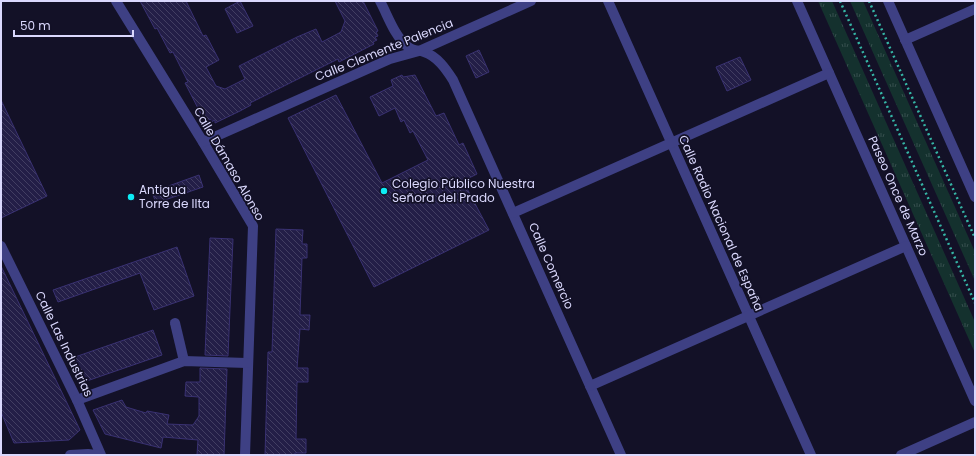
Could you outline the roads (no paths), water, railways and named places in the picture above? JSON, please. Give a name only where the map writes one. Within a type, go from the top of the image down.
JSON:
[{"type":"street","name":"Calle Dámaso Alonso","points":[[116,1],[253,226],[247,363],[245,455]]},
{"type":"street","name":"Calle Comercio","points":[[380,1],[393,28],[401,40],[409,48],[424,52],[434,58],[443,66],[453,80],[621,455]]},
{"type":"street","name":"Calle Clemente Palencia","points":[[203,142],[390,59],[419,51],[531,1]]},
{"type":"street","name":"Calle Radio Nacional de España","points":[[608,1],[811,455]]},
{"type":"street","name":"Paseo Once de Marzo","points":[[797,1],[975,401]]},
{"type":"street","points":[[888,1],[975,197]]},
{"type":"street","points":[[905,40],[975,9]]},
{"type":"street","points":[[513,213],[829,73]]},
{"type":"street","name":"Calle Las Industrias","points":[[1,246],[77,400],[101,455]]},
{"type":"street","points":[[590,386],[906,246]]},
{"type":"street","points":[[175,323],[184,361]]},
{"type":"street","points":[[77,400],[184,361],[247,363]]},
{"type":"street","points":[[902,455],[975,422]]},
{"type":"street","points":[[70,455],[97,455]]},
{"type":"place","name":"Colegio Público Nuestra Señora del Prado","points":[[384,191]]},
{"type":"place","name":"Antigua Torre de Ilta","points":[[131,197]]}]
